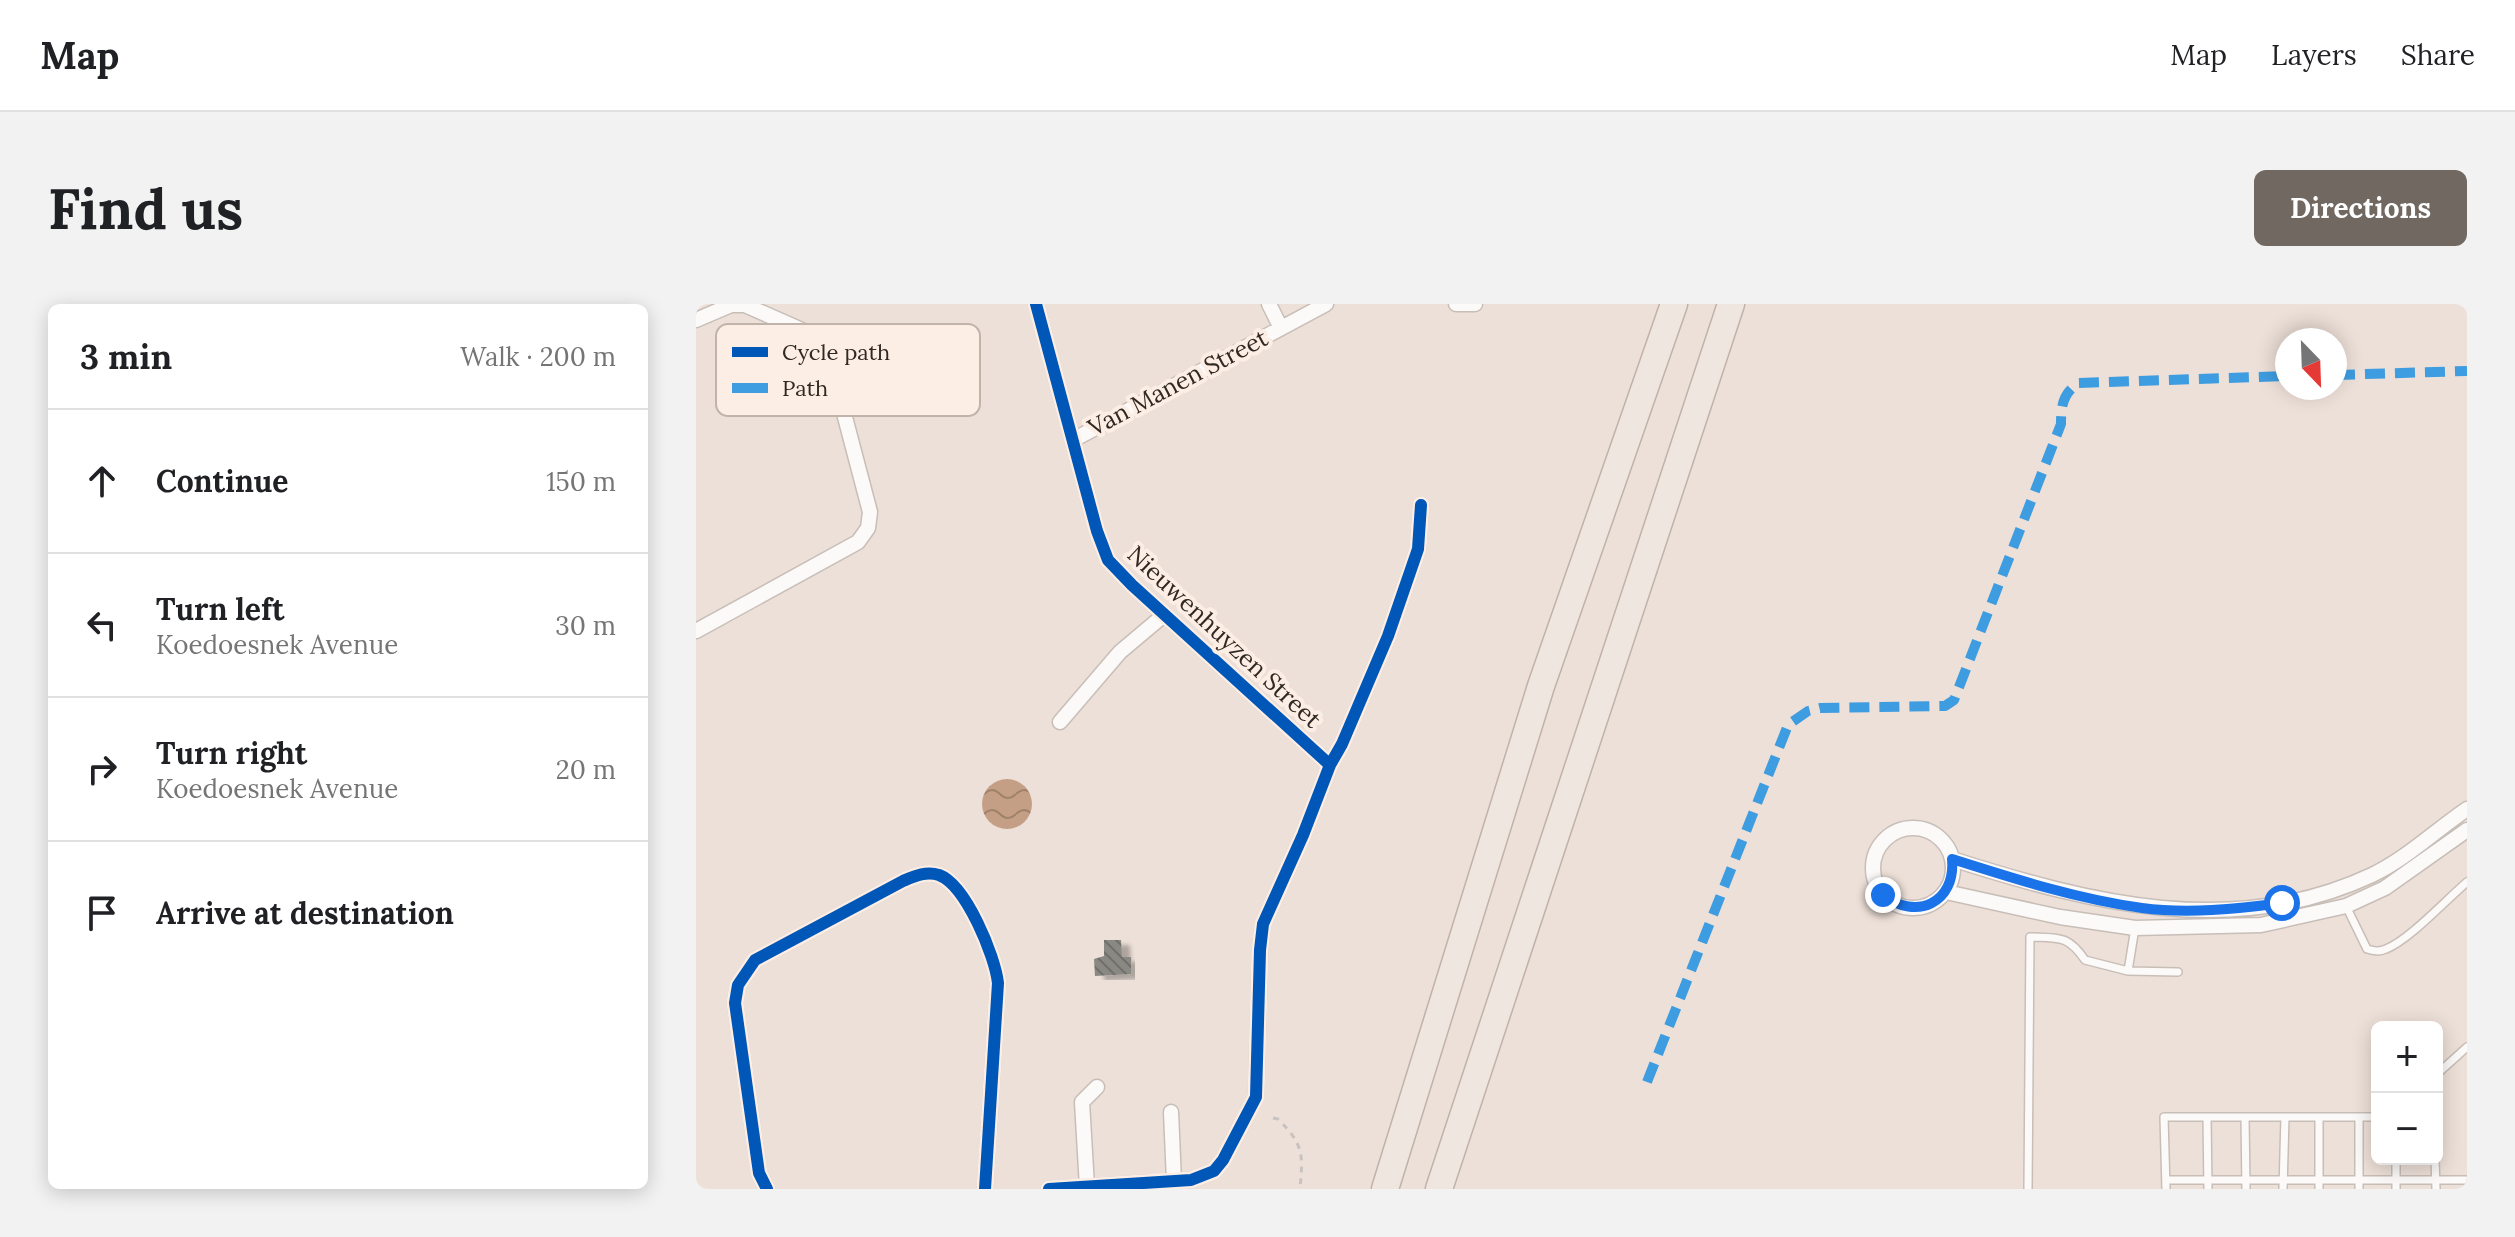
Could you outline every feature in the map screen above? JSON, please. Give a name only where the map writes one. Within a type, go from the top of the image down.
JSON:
[{"type":"highway","points":[[1385,1189],[1541,686],[1674,304]]},
{"type":"highway","points":[[1439,1189],[1730,306]]},
{"type":"street","name":"Nieuwenhuyzen Street","points":[[1036,304],[1102,547],[1119,572],[1330,765]]},
{"type":"street","points":[[1269,304],[1281,328]]},
{"type":"street","name":"Van Manen Street","points":[[1073,440],[1326,304]]},
{"type":"street","points":[[1456,304],[1475,304]]},
{"type":"street","points":[[696,320],[731,305],[745,305],[792,324]]},
{"type":"street","points":[[696,631],[858,542],[868,528],[870,512],[845,416]]},
{"type":"street","points":[[1049,1189],[1174,1181],[1205,1176],[1214,1171],[1236,1138],[1256,1097],[1263,924],[1388,636],[1418,549],[1421,505]]},
{"type":"street","points":[[1060,722],[1120,652],[1164,615]]},
{"type":"street","points":[[1952,859],[2033,885],[2145,908],[2256,906],[2308,899],[2376,873],[2467,809]]},
{"type":"street","points":[[1917,828],[1941,839],[1952,859],[1953,870],[1946,892],[1937,900],[1916,908],[1893,903],[1875,883],[1873,869],[1881,843],[1892,834],[1917,828]]},
{"type":"street","points":[[1946,892],[2060,917],[2135,928],[2261,925],[2346,906],[2385,888],[2467,830]]},
{"type":"street","points":[[767,1189],[759,1173],[751,1121],[735,1003],[738,985],[755,960],[903,881],[925,873],[950,881],[959,892],[990,949],[996,968],[998,983],[985,1189]]},
{"type":"street","points":[[1087,1187],[1082,1102],[1097,1087]]},
{"type":"street","points":[[1171,1112],[1174,1181]]},
{"type":"lane","points":[[2346,906],[2367,949],[2376,952],[2388,949],[2467,882]]},
{"type":"lane","points":[[2128,971],[2135,928]]},
{"type":"lane","points":[[2028,1189],[2030,937],[2062,938],[2074,943],[2085,960],[2128,971],[2178,972]]},
{"type":"lane","points":[[2443,1069],[2467,1047]]},
{"type":"lane","points":[[2166,1189],[2164,1117],[2371,1117]]},
{"type":"lane","points":[[2207,1117],[2208,1189]]},
{"type":"lane","points":[[2245,1117],[2246,1189]]},
{"type":"lane","points":[[2283,1189],[2285,1117]]},
{"type":"lane","points":[[2319,1117],[2319,1189]]},
{"type":"lane","points":[[2359,1117],[2359,1184]]},
{"type":"lane","points":[[2435,1165],[2436,1185]]},
{"type":"lane","points":[[2166,1180],[2283,1179],[2436,1185],[2467,1180]]},
{"type":"path","points":[[1273,1118],[1285,1126],[1302,1154],[1300,1189]]},
{"type":"water","points":[[1007,779],[1025,786],[1032,804],[1025,822],[1007,829],[989,822],[982,804],[989,786]]},
{"type":"building","points":[[1104,940],[1121,940],[1122,957],[1131,957],[1131,974],[1095,976],[1094,959],[1104,956]]},
{"type":"marked path","points":[[2347,375],[2467,371]]},
{"type":"marked path","points":[[1647,1082],[1788,725],[1808,711],[1820,708],[1945,706],[1954,700],[2061,424],[2062,406],[2069,391],[2078,383],[2275,376]]},
{"type":"cycle path","points":[[1036,304],[1097,531],[1108,560],[1330,765]]},
{"type":"cycle path","points":[[1049,1189],[1191,1180],[1214,1171],[1223,1160],[1256,1097],[1263,924],[1388,636],[1418,549],[1421,505]]},
{"type":"cycle path","points":[[767,1189],[759,1173],[735,1003],[738,985],[755,960],[903,881],[930,874],[949,881],[969,906],[996,971],[998,983],[985,1189]]},
{"type":"route","points":[[1883,895],[1904,907],[1927,906],[1946,892],[1953,870],[1952,859],[2033,885],[2145,908],[2200,909],[2282,903]]}]
